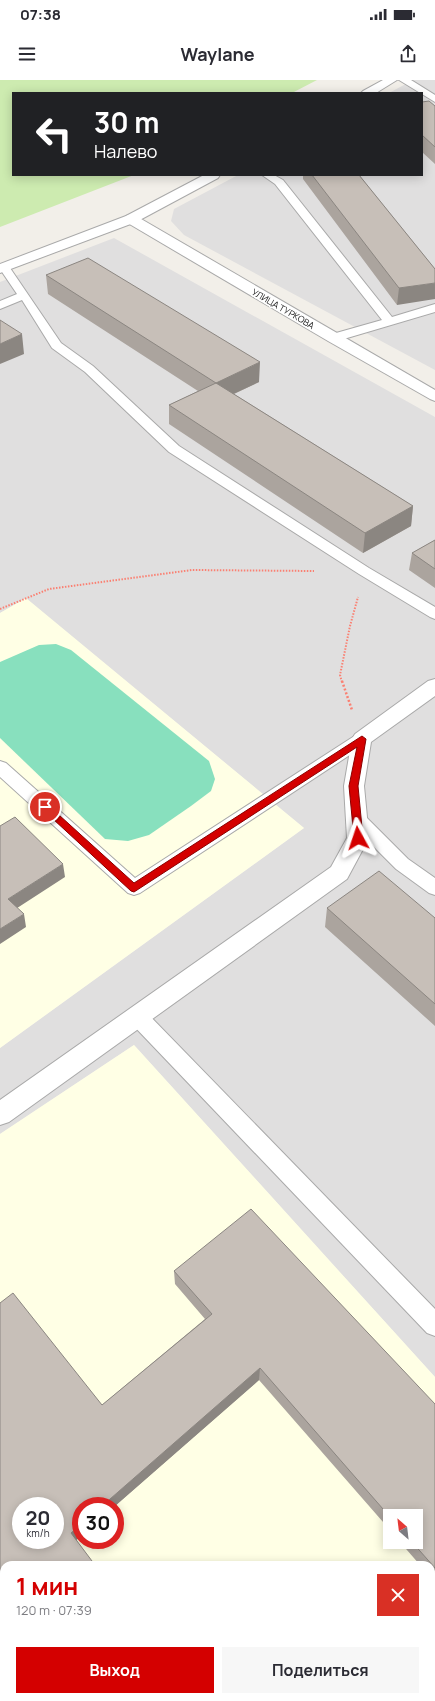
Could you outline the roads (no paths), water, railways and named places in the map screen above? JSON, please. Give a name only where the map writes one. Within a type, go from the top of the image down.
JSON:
[{"type":"street","points":[[369,92],[391,80]]},
{"type":"street","points":[[2,268],[131,219],[212,176]]},
{"type":"street","name":"УЛИЦА ТУРКОВА","points":[[131,219],[435,396]]},
{"type":"street","points":[[0,1114],[339,873],[358,838],[354,786],[362,739],[435,686]]},
{"type":"lane","points":[[404,80],[435,99]]},
{"type":"lane","points":[[269,176],[279,182],[390,322]]},
{"type":"lane","points":[[2,268],[24,295],[56,345],[88,369],[174,449],[364,571],[435,614]]},
{"type":"lane","points":[[0,305],[24,295]]},
{"type":"lane","points":[[333,338],[435,308]]},
{"type":"lane","points":[[0,767],[134,888],[362,739]]},
{"type":"lane","points":[[357,819],[402,864],[435,888]]},
{"type":"lane","points":[[137,1016],[435,1324]]}]
